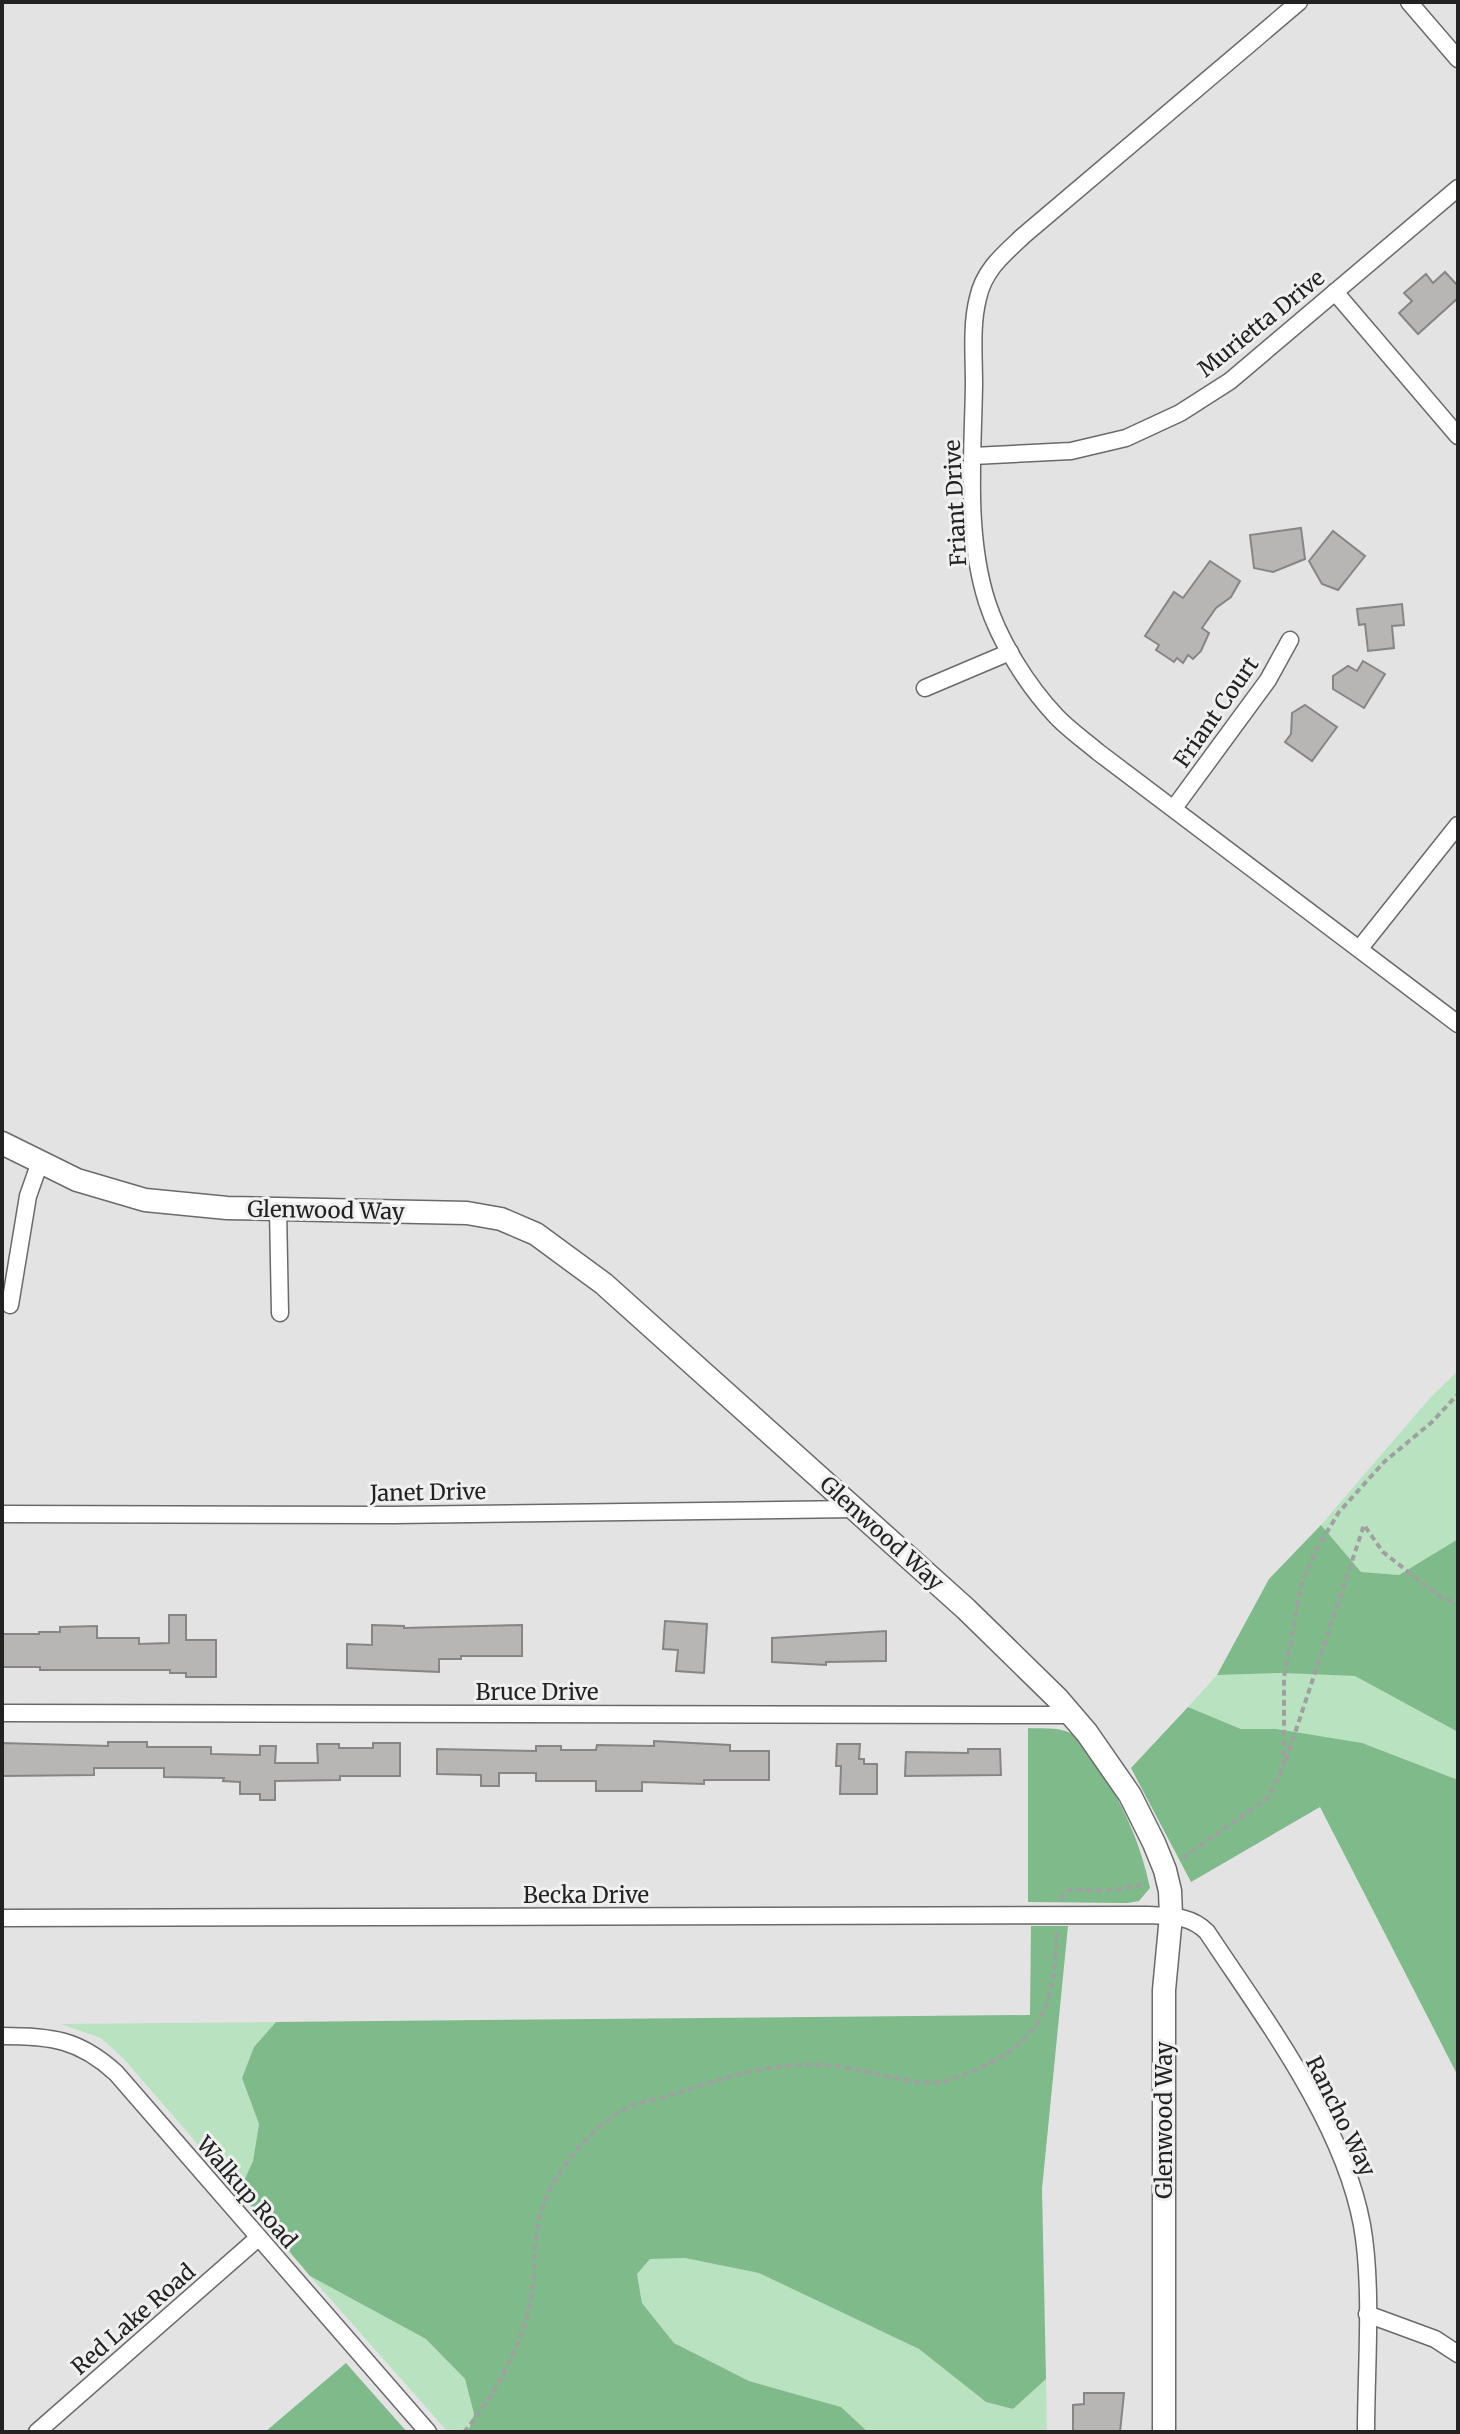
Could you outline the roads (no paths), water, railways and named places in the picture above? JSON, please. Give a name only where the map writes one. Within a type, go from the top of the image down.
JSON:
[{"type":"street","name":"Friant Drive","points":[[1299,2],[1023,236],[989,269],[978,298],[975,321],[975,555],[987,604],[1010,652],[1056,716],[1098,752],[1458,1024]]},
{"type":"street","points":[[1409,2],[1458,59]]},
{"type":"street","name":"Murietta Drive","points":[[973,456],[1071,451],[1126,438],[1180,413],[1230,381],[1458,188]]},
{"type":"street","points":[[1335,292],[1458,436]]},
{"type":"street","name":"Friant Court","points":[[1174,808],[1268,680],[1290,640]]},
{"type":"street","points":[[925,688],[1010,652]]},
{"type":"street","points":[[1360,948],[1458,825]]},
{"type":"street","name":"Glenwood Way","points":[[2,1143],[77,1180],[145,1200],[227,1208],[467,1213],[501,1219],[536,1234],[604,1284],[855,1509],[966,1609],[1071,1715],[1130,1795],[1165,1870],[1170,1891],[1171,1916],[1164,1990],[1164,2432]]},
{"type":"street","points":[[10,1305],[28,1196],[40,1162]]},
{"type":"street","points":[[278,1209],[280,1313]]},
{"type":"street","name":"Janet Drive","points":[[2,1514],[394,1515],[855,1509]]},
{"type":"street","name":"Bruce Drive","points":[[2,1713],[1071,1715]]},
{"type":"street","name":"Becka Drive","points":[[2,1918],[1171,1916]]},
{"type":"street","name":"Rancho Way","points":[[1171,1916],[1198,1923],[1207,1932],[1268,2024],[1344,2162],[1363,2228],[1367,2314],[1366,2432]]},
{"type":"street","name":"Walkup Road","points":[[2,2036],[57,2038],[97,2056],[116,2073],[428,2432]]},
{"type":"street","name":"Red Lake Road","points":[[37,2432],[258,2238]]},
{"type":"street","points":[[1367,2314],[1435,2339],[1458,2354]]}]
